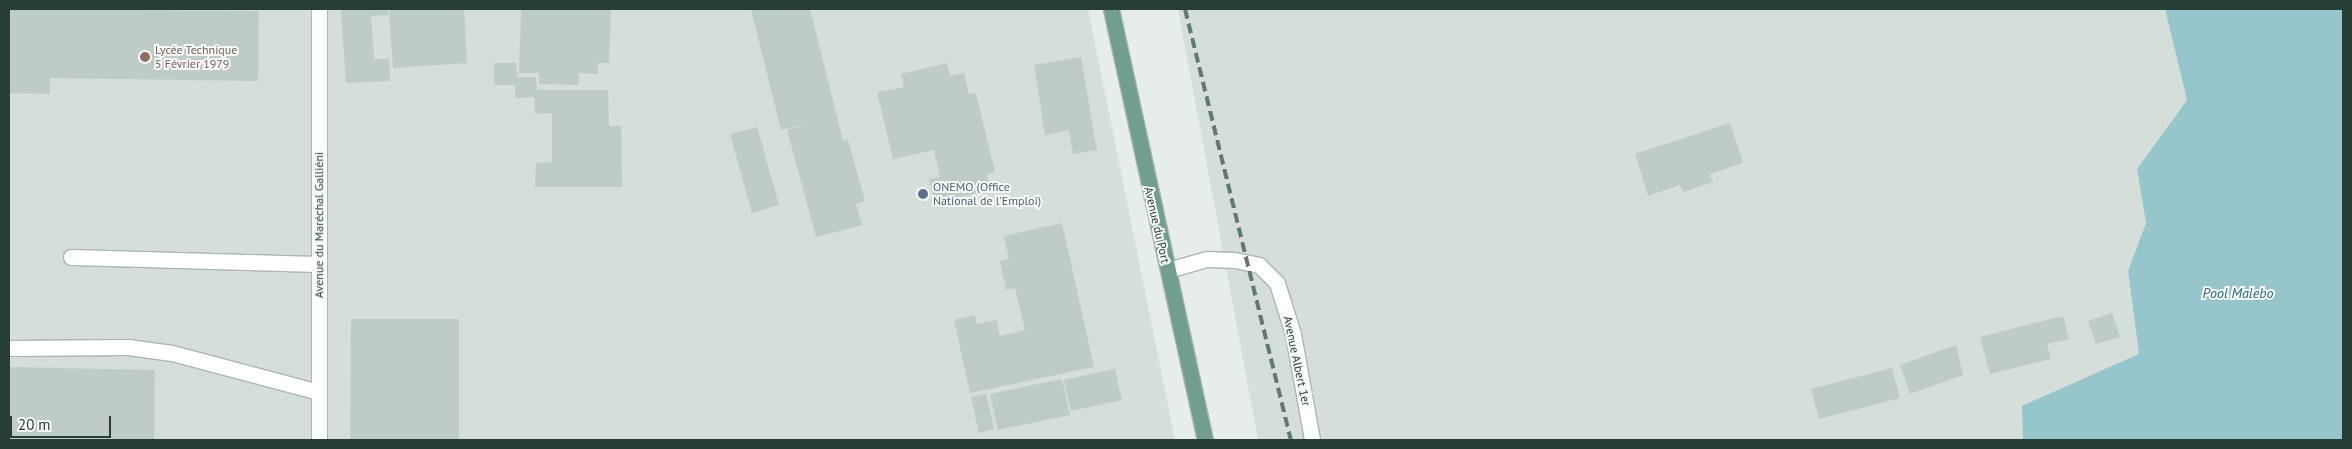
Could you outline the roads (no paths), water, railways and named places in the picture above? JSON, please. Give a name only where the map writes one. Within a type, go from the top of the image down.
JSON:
[{"type":"main road","name":"Avenue du Port","points":[[1111,9],[1205,440]]},
{"type":"street","name":"Avenue du Maréchal Galliéni","points":[[319,9],[320,440]]},
{"type":"street","points":[[71,257],[319,264]]},
{"type":"street","name":"Avenue Albert 1er","points":[[1168,270],[1207,259],[1235,260],[1259,265],[1277,283],[1293,334],[1312,440]]},
{"type":"street","points":[[9,348],[128,347],[163,352],[320,392]]},
{"type":"water","name":"Pool Malebo","points":[[2165,9],[2343,9],[2343,440],[2023,440],[2022,406],[2139,354],[2128,271],[2146,223],[2137,169],[2187,100]]},
{"type":"railway","points":[[1185,9],[1291,440]]},
{"type":"place","name":"Lycée Technique 5 Février 1979","points":[[145,57]]},
{"type":"place","name":"ONEMO (Office National de l'Emploi)","points":[[923,194]]}]
